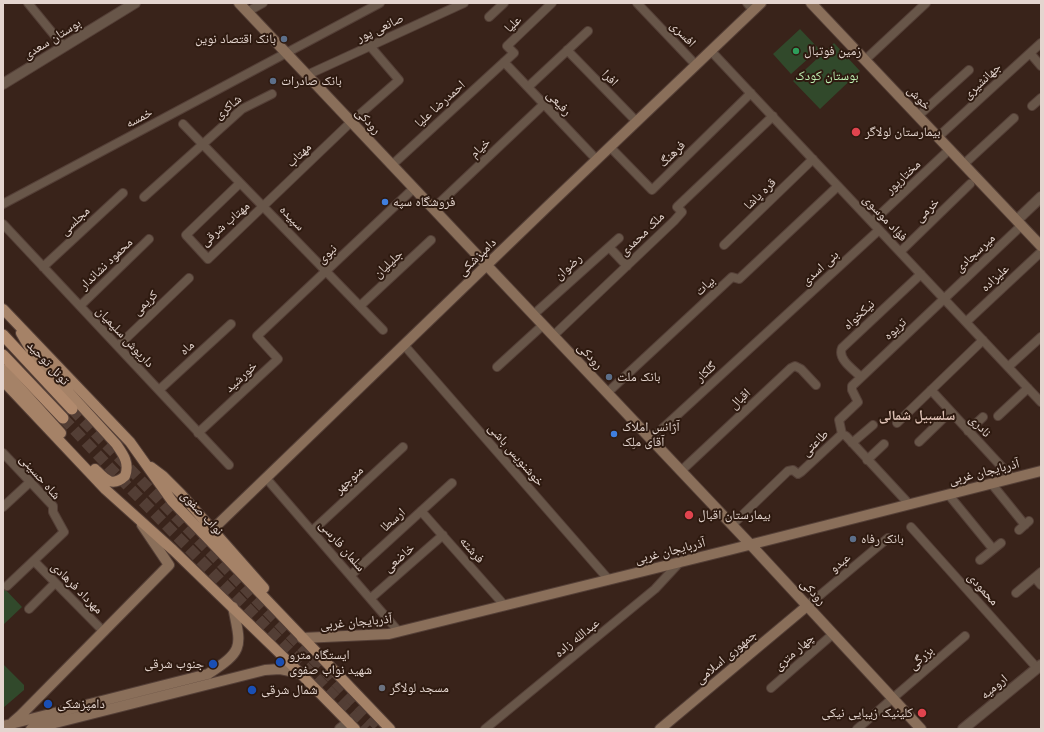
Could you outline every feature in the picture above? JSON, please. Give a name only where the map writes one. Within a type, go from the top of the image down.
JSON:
[{"type":"highway","name":"تونل توحید","points":[[3,335],[72,409]]},
{"type":"highway","name":"تونل توحید","points":[[3,355],[63,418]]},
{"type":"main road","name":"رودکی","points":[[239,3],[750,544],[921,729]]},
{"type":"main road","name":"خوش","points":[[811,3],[1041,246]]},
{"type":"main road","name":"دامپزشکی","points":[[212,530],[487,266],[548,205],[711,51],[754,5]]},
{"type":"main road","name":"نواب صفوی","points":[[3,309],[130,442],[172,502],[390,729]]},
{"type":"main road","points":[[3,369],[104,478],[113,482],[120,480],[125,476],[127,463],[122,452],[32,352],[16,322]]},
{"type":"main road","points":[[3,381],[105,489],[173,550],[300,673],[352,726]]},
{"type":"main road","points":[[145,463],[163,476],[268,592],[281,615]]},
{"type":"main road","name":"آذربایجان غربی","points":[[302,638],[389,634],[399,632],[1041,471]]},
{"type":"main road","points":[[6,725],[21,716],[169,565],[138,519]]},
{"type":"main road","name":"جمهوری اسلامی","points":[[660,729],[808,606]]},
{"type":"main road","points":[[6,725],[208,674],[227,662],[238,646],[238,635],[232,607]]},
{"type":"main road","points":[[31,729],[265,670],[280,669],[300,673]]},
{"type":"street","points":[[28,3],[64,47]]},
{"type":"street","name":"بوستان سعدی","points":[[3,84],[135,3]]},
{"type":"street","points":[[247,12],[263,3]]},
{"type":"street","name":"خمسه","points":[[3,204],[380,3]]},
{"type":"street","name":"صانعی پور","points":[[307,75],[464,3]]},
{"type":"street","points":[[489,17],[504,3]]},
{"type":"street","name":"علیا","points":[[504,62],[514,53],[507,46],[552,3]]},
{"type":"street","name":"افسری","points":[[637,3],[696,65]]},
{"type":"street","points":[[865,60],[926,3]]},
{"type":"street","points":[[528,87],[588,31]]},
{"type":"street","name":"جهانشیری","points":[[938,137],[1041,43]]},
{"type":"street","name":"مهتاب","points":[[263,206],[351,122],[399,80],[370,46]]},
{"type":"street","name":"افرا","points":[[567,50],[636,122]]},
{"type":"street","name":"فؤاد موسوی","points":[[711,51],[1041,402]]},
{"type":"street","points":[[1030,53],[1041,66]]},
{"type":"street","name":"رفیعی","points":[[504,62],[597,160]]},
{"type":"street","name":"احمدرضا علیا","points":[[392,165],[504,62]]},
{"type":"street","points":[[918,116],[969,70]]},
{"type":"street","name":"فرهنگ","points":[[610,147],[652,190],[751,93]]},
{"type":"street","name":"شاکری","points":[[144,197],[242,109],[272,94]]},
{"type":"street","points":[[1032,106],[1041,98]]},
{"type":"street","name":"خیام","points":[[433,209],[544,104]]},
{"type":"street","name":"ملک محمدی","points":[[553,336],[682,212],[678,207],[773,116]]},
{"type":"street","points":[[964,164],[1014,118]]},
{"type":"street","name":"سپیده","points":[[183,124],[383,330]]},
{"type":"street","name":"مختارپور","points":[[872,222],[950,149]]},
{"type":"street","name":"قره پاشا","points":[[724,245],[813,159]]},
{"type":"street","name":"مهتاب شرقی","points":[[240,183],[186,235],[208,259],[263,206]]},
{"type":"street","name":"خرمی","points":[[900,252],[970,184]]},
{"type":"street","name":"بیات","points":[[608,393],[732,277],[739,279],[838,186]]},
{"type":"street","name":"نبوی","points":[[257,336],[414,188]]},
{"type":"street","name":"مجلسی","points":[[43,267],[123,193]]},
{"type":"street","points":[[1019,223],[1041,197]]},
{"type":"street","name":"میرسجادی","points":[[944,299],[1019,223]]},
{"type":"street","name":"داریوش سلیمیان","points":[[3,224],[229,465]]},
{"type":"street","name":"بنی اسدی","points":[[777,324],[879,230]]},
{"type":"street","name":"رضوان","points":[[534,315],[618,238]]},
{"type":"street","name":"محمود نشاندار","points":[[80,306],[149,240]]},
{"type":"street","name":"جلیلیان","points":[[360,306],[431,240]]},
{"type":"street","points":[[609,247],[627,266]]},
{"type":"street","name":"علیزاده","points":[[966,322],[1041,252]]},
{"type":"street","name":"نیکخواه","points":[[861,377],[842,358],[840,352],[842,348],[921,274]]},
{"type":"street","name":"کریمی","points":[[118,346],[189,278]]},
{"type":"street","name":"تریوه","points":[[861,377],[944,299]]},
{"type":"street","name":"ماه","points":[[159,390],[231,324]]},
{"type":"street","name":"گلکار","points":[[651,439],[777,324]]},
{"type":"street","points":[[497,367],[543,325]]},
{"type":"street","name":"خورشید","points":[[198,433],[278,359],[257,336]]},
{"type":"street","points":[[1008,367],[1041,337]]},
{"type":"street","points":[[897,423],[983,340]]},
{"type":"street","name":"خوشنویس باشی","points":[[404,345],[609,580]]},
{"type":"street","name":"اقبال","points":[[681,471],[791,368],[795,366],[801,369],[816,385]]},
{"type":"street","points":[[842,434],[839,420],[858,402],[852,388],[861,377]]},
{"type":"street","points":[[998,416],[1028,388]]},
{"type":"street","name":"نادری","points":[[931,390],[1012,478]]},
{"type":"street","points":[[918,442],[950,412]]},
{"type":"street","points":[[968,431],[983,417]]},
{"type":"street","points":[[852,443],[873,424]]},
{"type":"street","name":"طاعتی","points":[[732,525],[788,471],[793,470],[798,474],[801,472],[842,434],[846,436],[909,504]]},
{"type":"street","points":[[867,460],[884,444]]},
{"type":"street","name":"منوچهر","points":[[312,531],[403,447]]},
{"type":"street","name":"شاه حسینی","points":[[3,453],[52,506],[53,512],[64,532],[7,586]]},
{"type":"street","name":"سلمان فارسی","points":[[266,478],[399,632]]},
{"type":"street","points":[[3,507],[30,482]]},
{"type":"street","name":"ارسطا","points":[[351,575],[452,483]]},
{"type":"street","points":[[991,483],[1024,526]]},
{"type":"street","points":[[948,494],[993,549]]},
{"type":"street","name":"فرشته","points":[[421,511],[505,606]]},
{"type":"street","name":"محمودی","points":[[911,527],[1039,666]]},
{"type":"street","name":"خاضعی","points":[[371,598],[443,535]]},
{"type":"street","name":"عبدو","points":[[808,606],[888,538]]},
{"type":"street","points":[[980,560],[1001,543]]},
{"type":"street","name":"مهرداد فرهادی","points":[[34,561],[104,632]]},
{"type":"street","name":"عبدالله زاده","points":[[485,729],[655,589],[680,562]]},
{"type":"street","points":[[1016,593],[1038,575],[1041,585]]},
{"type":"street","points":[[29,609],[55,583]]},
{"type":"street","name":"چهار متری","points":[[771,688],[833,634]]},
{"type":"street","name":"بزرگی","points":[[857,729],[965,636]]},
{"type":"street","name":"ارومیه","points":[[963,729],[1039,666]]},
{"type":"street","points":[[340,729],[352,726]]},
{"type":"green space","name":"زمین فوتبال","points":[[800,29],[819,49],[791,74],[773,54]]},
{"type":"green space","name":"بوستان کودک","points":[[834,43],[860,71],[820,109],[793,81]]},
{"type":"green space","points":[[3,587],[22,607],[3,625]]},
{"type":"green space","points":[[3,664],[24,685],[24,690],[3,708]]},
{"type":"tunnel","points":[[72,409],[381,729]]},
{"type":"tunnel","points":[[63,418],[366,729]]},
{"type":"place","name":"بانک اقتصاد نوین","points":[[284,39]]},
{"type":"place","name":"زمین فوتبال","points":[[796,51]]},
{"type":"place","name":"بانک صادرات","points":[[273,81]]},
{"type":"place","name":"بیمارستان لولاگر","points":[[856,132]]},
{"type":"place","name":"فروشگاه سپه","points":[[385,202]]},
{"type":"place","name":"بانک ملت","points":[[609,377]]},
{"type":"place","name":"آژانس املاک آقای ملِک","points":[[614,434]]},
{"type":"place","name":"بیمارستان اقبال","points":[[689,515]]},
{"type":"place","name":"بانک رفاه","points":[[853,539]]},
{"type":"place","name":"ایستگاه مترو شهید نواب صفوی","points":[[280,662]]},
{"type":"place","name":"جنوب شرقی","points":[[213,664]]},
{"type":"place","name":"مسجد لولاگر","points":[[382,688]]},
{"type":"place","name":"شمال شرقی","points":[[252,690]]},
{"type":"place","name":"دامپزشکی","points":[[48,704]]},
{"type":"place","name":"کلینیک زیبایی نیکی","points":[[922,713]]},
{"type":"district","name":"سلسبیل شمالی","points":[[917,416]]}]
